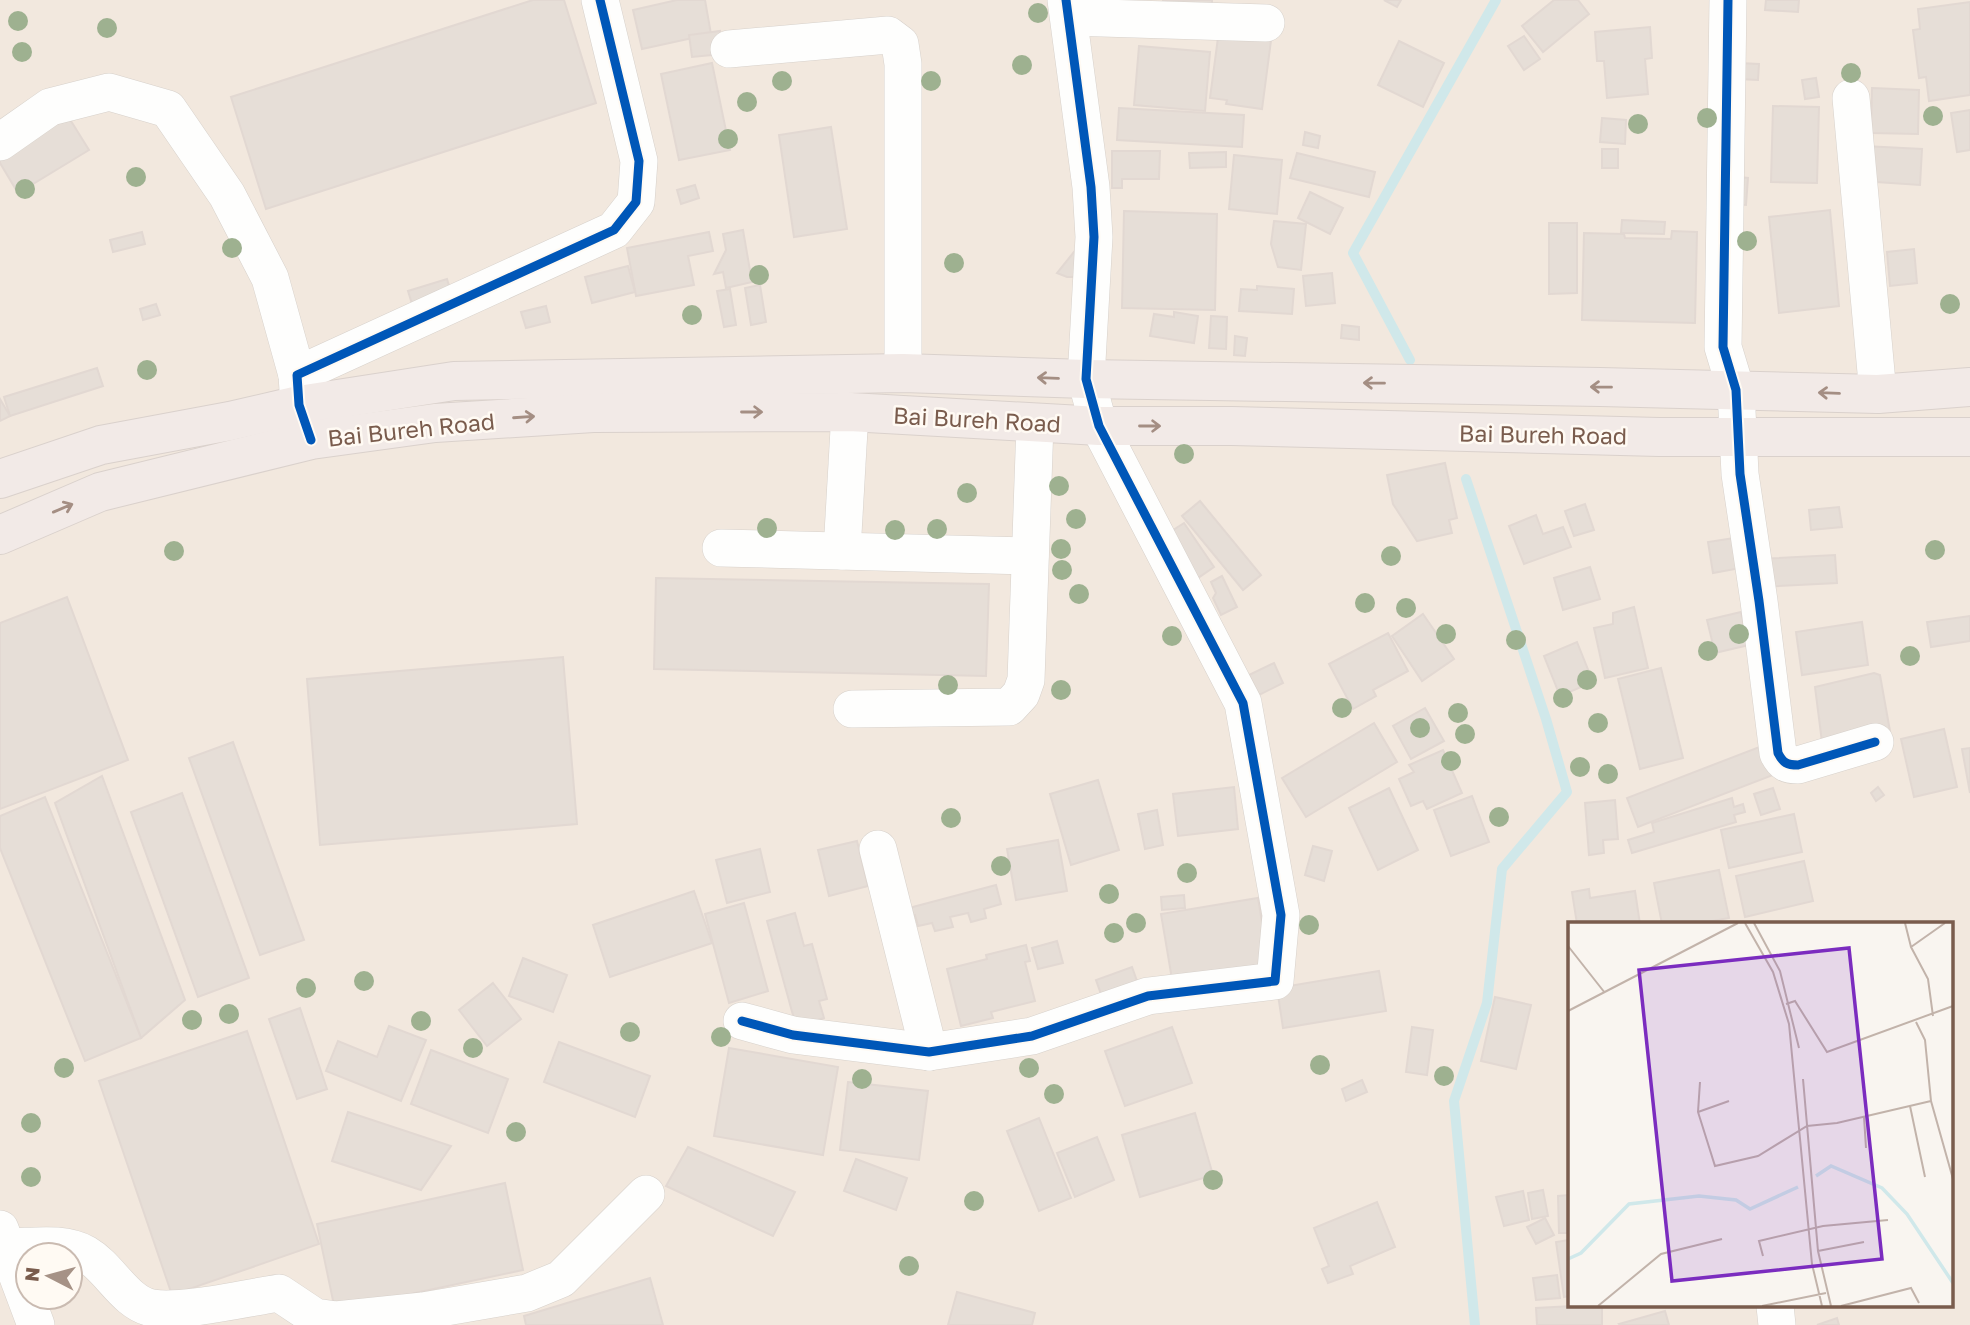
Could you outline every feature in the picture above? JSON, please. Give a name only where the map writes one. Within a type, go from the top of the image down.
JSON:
[{"type":"highway","name":"Bai Bureh Road","points":[[0,479],[101,445],[454,381],[903,373],[1878,394],[1970,387]]},
{"type":"highway","name":"Bai Bureh Road","points":[[0,536],[302,407],[435,423],[593,413],[850,412],[1099,426],[1232,426],[1740,437],[1970,437]]},
{"type":"street","points":[[0,142],[50,107],[109,92],[168,109],[227,195],[270,278],[302,407],[614,230],[636,202],[639,161],[600,0]]},
{"type":"street","points":[[1728,0],[1723,347],[1736,390],[1740,474],[1778,753],[1782,762],[1798,765],[1874,741]]},
{"type":"street","points":[[742,1021],[793,1035],[929,1052],[1032,1036],[1148,996],[1275,981],[1281,915],[1243,702],[1099,426],[1086,379],[1094,237],[1091,187],[1068,8],[1266,23]]},
{"type":"street","points":[[729,49],[888,35],[900,44],[903,64],[903,373]]},
{"type":"street","points":[[1850,99],[1878,394]]},
{"type":"street","points":[[842,551],[850,412]]},
{"type":"street","points":[[852,709],[1009,707],[1021,694],[1026,680],[1035,424]]},
{"type":"street","points":[[721,548],[1030,556]]},
{"type":"street","points":[[878,849],[929,1052]]},
{"type":"street","points":[[36,1325],[4,1238],[62,1246],[85,1254],[109,1272],[129,1297],[150,1308],[177,1308],[279,1293],[315,1317],[336,1320],[423,1311],[527,1293],[561,1279],[646,1194]]},
{"type":"shaded area","points":[[0,0],[1970,0],[1970,1325],[0,1325]]},
{"type":"building","points":[[533,0],[564,0],[596,103],[266,209],[231,97]]},
{"type":"building","points":[[677,0],[705,0],[711,34],[642,49],[633,10]]},
{"type":"building","points":[[1163,0],[1212,0],[1212,11],[1163,11]]},
{"type":"building","points":[[1384,0],[1401,0],[1397,7]]},
{"type":"building","points":[[1554,0],[1578,0],[1589,14],[1543,52],[1522,26]]},
{"type":"building","points":[[1766,0],[1799,0],[1798,12],[1765,10]]},
{"type":"building","points":[[1970,2],[1970,95],[1929,101],[1926,77],[1919,78],[1913,30],[1920,29],[1918,9]]},
{"type":"building","points":[[1650,27],[1652,58],[1645,59],[1648,94],[1607,98],[1604,61],[1597,61],[1595,32]]},
{"type":"building","points":[[1219,30],[1272,33],[1262,109],[1226,104],[1227,100],[1210,98]]},
{"type":"building","points":[[720,31],[722,54],[692,57],[689,35]]},
{"type":"building","points":[[1524,36],[1540,59],[1524,70],[1508,46]]},
{"type":"building","points":[[1399,41],[1444,63],[1423,107],[1378,85]]},
{"type":"building","points":[[1139,46],[1210,52],[1205,111],[1134,105]]},
{"type":"building","points":[[712,63],[730,150],[679,160],[661,74]]},
{"type":"building","points":[[1739,63],[1759,64],[1758,80],[1738,79]]},
{"type":"building","points":[[1816,78],[1819,97],[1805,99],[1802,80]]},
{"type":"building","points":[[1872,88],[1919,90],[1918,134],[1871,133]]},
{"type":"building","points":[[1773,106],[1819,107],[1817,183],[1771,182]]},
{"type":"building","points":[[1119,108],[1244,115],[1242,147],[1117,140]]},
{"type":"building","points":[[1970,110],[1970,150],[1957,152],[1951,113]]},
{"type":"building","points":[[66,113],[89,150],[18,193],[0,163],[0,153]]},
{"type":"building","points":[[1602,118],[1626,120],[1625,144],[1600,142]]},
{"type":"building","points":[[831,127],[847,229],[794,237],[779,135]]},
{"type":"building","points":[[1305,132],[1320,136],[1318,148],[1303,145]]},
{"type":"building","points":[[1864,146],[1922,149],[1920,185],[1862,181]]},
{"type":"building","points":[[1602,149],[1618,149],[1618,168],[1602,168]]},
{"type":"building","points":[[1112,151],[1160,151],[1159,179],[1122,179],[1122,188],[1112,188]]},
{"type":"building","points":[[1226,152],[1226,167],[1190,168],[1189,153]]},
{"type":"building","points":[[1297,153],[1375,172],[1369,197],[1290,178]]},
{"type":"building","points":[[1234,155],[1282,160],[1277,214],[1229,209]]},
{"type":"building","points":[[1729,176],[1748,178],[1746,205],[1726,203]]},
{"type":"building","points":[[695,185],[699,198],[681,204],[677,190]]},
{"type":"building","points":[[1310,192],[1343,208],[1330,234],[1298,218]]},
{"type":"building","points":[[1830,210],[1839,306],[1779,313],[1769,217]]},
{"type":"building","points":[[1124,211],[1217,214],[1215,310],[1122,308]]},
{"type":"building","points":[[1622,220],[1665,222],[1664,234],[1621,233]]},
{"type":"building","points":[[1274,221],[1306,224],[1301,270],[1278,267],[1271,244]]},
{"type":"building","points":[[1549,223],[1577,223],[1577,293],[1549,294]]},
{"type":"building","points":[[743,230],[752,282],[726,288],[723,272],[714,274],[726,250],[723,234]]},
{"type":"building","points":[[1672,231],[1697,232],[1695,323],[1582,320],[1584,233],[1624,234],[1625,238],[1671,239]]},
{"type":"building","points":[[142,232],[145,244],[113,252],[110,240]]},
{"type":"building","points":[[709,232],[713,251],[688,256],[694,285],[636,296],[627,248]]},
{"type":"building","points":[[1082,242],[1080,277],[1067,277],[1057,273]]},
{"type":"building","points":[[1914,249],[1917,283],[1890,286],[1887,252]]},
{"type":"building","points":[[628,266],[635,292],[592,303],[585,277]]},
{"type":"building","points":[[1332,273],[1335,303],[1306,306],[1303,276]]},
{"type":"building","points":[[447,279],[451,292],[412,304],[408,291]]},
{"type":"building","points":[[760,285],[766,322],[751,325],[745,288]]},
{"type":"building","points":[[1257,286],[1294,289],[1292,314],[1239,311],[1241,289],[1257,290]]},
{"type":"building","points":[[730,289],[736,325],[724,327],[717,291]]},
{"type":"building","points":[[156,304],[160,315],[143,320],[140,309]]},
{"type":"building","points":[[546,306],[550,322],[526,328],[521,312]]},
{"type":"building","points":[[1174,312],[1198,316],[1194,343],[1150,336],[1154,314],[1174,317]]},
{"type":"building","points":[[1211,316],[1227,317],[1226,349],[1209,348]]},
{"type":"building","points":[[1342,325],[1359,327],[1359,340],[1341,338]]},
{"type":"building","points":[[1235,336],[1247,338],[1245,356],[1234,355]]},
{"type":"building","points":[[97,368],[103,386],[10,416],[4,397]]},
{"type":"building","points":[[0,399],[10,416],[0,421]]},
{"type":"building","points":[[1445,463],[1457,518],[1449,520],[1452,533],[1417,541],[1393,504],[1387,475]]},
{"type":"building","points":[[1200,501],[1261,575],[1243,590],[1182,516]]},
{"type":"building","points":[[1585,504],[1594,530],[1574,536],[1565,511]]},
{"type":"building","points":[[1839,507],[1842,527],[1811,530],[1809,510]]},
{"type":"building","points":[[1536,515],[1543,534],[1563,527],[1571,547],[1524,564],[1509,526]]},
{"type":"building","points":[[1184,523],[1214,567],[1198,578],[1167,534]]},
{"type":"building","points":[[1741,537],[1746,567],[1713,573],[1708,542]]},
{"type":"building","points":[[1835,555],[1837,583],[1761,587],[1759,559]]},
{"type":"building","points":[[1590,567],[1600,599],[1563,610],[1554,578]]},
{"type":"building","points":[[1222,576],[1237,607],[1221,615],[1213,598],[1216,593],[1211,582]]},
{"type":"building","points":[[656,578],[989,584],[986,676],[654,669]]},
{"type":"building","points":[[67,597],[128,760],[0,809],[0,623]]},
{"type":"building","points":[[1634,607],[1648,668],[1605,678],[1594,628],[1613,624],[1613,613]]},
{"type":"building","points":[[1741,612],[1749,645],[1715,653],[1707,620]]},
{"type":"building","points":[[1423,614],[1454,659],[1422,681],[1392,636]]},
{"type":"building","points":[[1970,616],[1970,641],[1931,647],[1927,622]]},
{"type":"building","points":[[1862,622],[1868,665],[1802,675],[1796,632]]},
{"type":"building","points":[[1388,633],[1408,671],[1373,690],[1376,696],[1353,709],[1329,664]]},
{"type":"building","points":[[1577,642],[1593,682],[1560,696],[1544,656]]},
{"type":"building","points":[[563,657],[577,824],[320,845],[307,679]]},
{"type":"building","points":[[1274,663],[1283,683],[1259,695],[1249,675]]},
{"type":"building","points":[[1661,668],[1683,758],[1640,769],[1618,679]]},
{"type":"building","points":[[1874,673],[1880,675],[1890,731],[1822,742],[1815,687]]},
{"type":"building","points":[[1425,708],[1444,741],[1411,759],[1393,726]]},
{"type":"building","points":[[1374,723],[1397,762],[1306,817],[1282,778]]},
{"type":"building","points":[[1944,729],[1957,787],[1914,797],[1901,739]]},
{"type":"building","points":[[233,742],[304,940],[260,955],[189,758]]},
{"type":"building","points":[[1762,746],[1773,775],[1638,827],[1627,798]]},
{"type":"building","points":[[1970,748],[1970,793],[1962,749]]},
{"type":"building","points":[[1443,750],[1462,793],[1427,809],[1423,801],[1411,806],[1399,779],[1414,772],[1409,765]]},
{"type":"building","points":[[102,776],[185,1000],[141,1038],[55,803]]},
{"type":"building","points":[[1098,780],[1119,850],[1071,865],[1050,794]]},
{"type":"building","points":[[1234,787],[1238,829],[1178,836],[1173,794]]},
{"type":"building","points":[[1878,787],[1884,795],[1876,801],[1871,793]]},
{"type":"building","points":[[1389,788],[1418,850],[1378,870],[1349,808]]},
{"type":"building","points":[[1773,788],[1780,809],[1761,815],[1754,794]]},
{"type":"building","points":[[182,793],[249,978],[198,997],[131,812]]},
{"type":"building","points":[[1472,796],[1489,842],[1451,856],[1434,810]]},
{"type":"building","points":[[45,797],[141,1038],[85,1061],[0,848],[0,816]]},
{"type":"building","points":[[1732,798],[1734,807],[1743,804],[1745,812],[1734,815],[1736,822],[1632,853],[1628,840],[1654,832],[1652,823]]},
{"type":"building","points":[[1615,800],[1618,839],[1603,840],[1604,853],[1589,855],[1585,803]]},
{"type":"building","points":[[1157,810],[1163,845],[1145,849],[1138,814]]},
{"type":"building","points":[[1794,814],[1802,852],[1729,868],[1721,830]]},
{"type":"building","points":[[1058,840],[1067,891],[1016,900],[1007,849]]},
{"type":"building","points":[[857,841],[868,886],[829,896],[818,850]]},
{"type":"building","points":[[1313,846],[1332,851],[1324,881],[1305,875]]},
{"type":"building","points":[[760,849],[770,892],[727,903],[716,860]]},
{"type":"building","points":[[1804,861],[1813,901],[1745,917],[1736,876]]},
{"type":"building","points":[[1719,870],[1729,918],[1707,922],[1662,922],[1654,883]]},
{"type":"building","points":[[996,885],[1001,904],[984,909],[986,918],[971,922],[968,913],[950,917],[953,927],[935,931],[932,923],[918,926],[915,915],[911,916],[909,908]]},
{"type":"building","points":[[1589,889],[1590,898],[1635,891],[1640,922],[1577,922],[1572,892]]},
{"type":"building","points":[[694,891],[712,943],[610,977],[593,925]]},
{"type":"building","points":[[1184,895],[1185,908],[1162,910],[1161,897]]},
{"type":"building","points":[[1258,898],[1269,963],[1172,979],[1161,914]]},
{"type":"building","points":[[744,903],[768,991],[729,1003],[705,914]]},
{"type":"building","points":[[795,913],[804,946],[812,944],[827,999],[819,1001],[824,1018],[796,1026],[767,921]]},
{"type":"building","points":[[1057,941],[1063,963],[1038,969],[1032,948]]},
{"type":"building","points":[[1026,945],[1030,961],[1025,962],[1035,1001],[991,1012],[993,1018],[961,1026],[947,969]]},
{"type":"building","points":[[523,958],[567,975],[553,1012],[509,996]]},
{"type":"building","points":[[1132,967],[1138,984],[1102,997],[1096,980]]},
{"type":"building","points":[[1379,971],[1386,1011],[1283,1028],[1277,988]]},
{"type":"building","points":[[493,983],[521,1019],[487,1046],[459,1010]]},
{"type":"building","points":[[1495,997],[1531,1005],[1516,1069],[1481,1061]]},
{"type":"building","points":[[300,1008],[327,1089],[297,1099],[269,1019]]},
{"type":"building","points":[[389,1026],[426,1040],[401,1101],[326,1071],[338,1041],[377,1057]]},
{"type":"building","points":[[1172,1027],[1192,1083],[1125,1106],[1105,1051]]},
{"type":"building","points":[[1412,1027],[1433,1030],[1427,1075],[1406,1072]]},
{"type":"building","points":[[247,1031],[319,1244],[172,1295],[99,1081]]},
{"type":"building","points":[[559,1042],[650,1076],[635,1117],[544,1082]]},
{"type":"building","points":[[729,1048],[838,1067],[823,1155],[714,1136]]},
{"type":"building","points":[[431,1050],[508,1079],[488,1133],[411,1104]]},
{"type":"building","points":[[1362,1080],[1367,1092],[1346,1101],[1342,1089]]},
{"type":"building","points":[[848,1082],[928,1091],[919,1160],[840,1150]]},
{"type":"building","points":[[348,1112],[451,1146],[421,1190],[332,1161]]},
{"type":"building","points":[[1195,1113],[1213,1175],[1140,1197],[1122,1135]]},
{"type":"building","points":[[1039,1118],[1071,1198],[1039,1211],[1007,1131]]},
{"type":"building","points":[[1097,1137],[1114,1180],[1075,1197],[1057,1153]]},
{"type":"building","points":[[688,1147],[795,1192],[773,1236],[666,1186]]},
{"type":"building","points":[[856,1159],[907,1178],[896,1210],[844,1191]]},
{"type":"building","points":[[505,1183],[523,1270],[335,1310],[317,1224]]},
{"type":"building","points":[[1543,1190],[1548,1216],[1532,1219],[1528,1193]]},
{"type":"building","points":[[1523,1191],[1529,1220],[1504,1226],[1496,1197]]},
{"type":"building","points":[[1568,1195],[1568,1233],[1559,1233],[1558,1196]]},
{"type":"building","points":[[1377,1202],[1395,1247],[1350,1266],[1353,1274],[1328,1283],[1322,1269],[1329,1266],[1314,1228]]},
{"type":"building","points":[[1545,1218],[1554,1235],[1536,1244],[1527,1227]]},
{"type":"building","points":[[1568,1240],[1568,1296],[1564,1297],[1556,1242]]},
{"type":"building","points":[[1557,1275],[1560,1298],[1536,1300],[1533,1278]]},
{"type":"building","points":[[650,1278],[663,1325],[526,1325],[524,1316]]},
{"type":"building","points":[[957,1292],[1035,1313],[1032,1325],[948,1325]]},
{"type":"building","points":[[1536,1308],[1602,1308],[1602,1325],[1537,1325]]},
{"type":"building","points":[[1665,1311],[1669,1325],[1619,1324]]},
{"type":"building","points":[[1837,1318],[1839,1325],[1817,1325]]},
{"type":"waterway","points":[[1410,360],[1353,253],[1496,0]]},
{"type":"waterway","points":[[1466,479],[1546,719],[1567,792],[1502,869],[1487,1003],[1454,1101],[1475,1325]]},
{"type":"cycle path","points":[[311,440],[299,405],[297,375],[614,230],[636,202],[639,161],[600,0]]},
{"type":"cycle path","points":[[742,1021],[793,1035],[929,1052],[1032,1036],[1148,996],[1275,981],[1281,915],[1243,703],[1099,426],[1086,379],[1094,237],[1091,187],[1066,0]]},
{"type":"cycle path","points":[[1728,0],[1723,347],[1736,390],[1740,474],[1778,753],[1786,763],[1798,765],[1875,742]]}]
